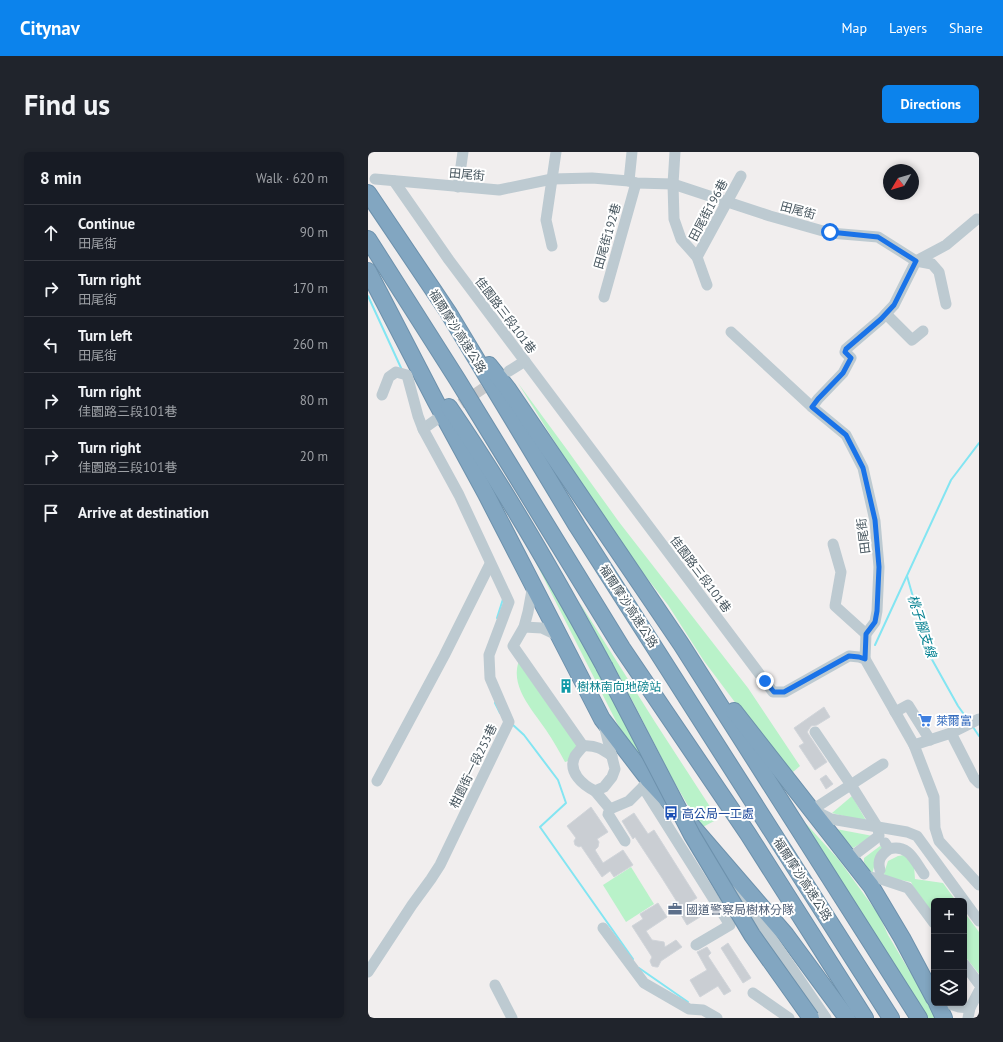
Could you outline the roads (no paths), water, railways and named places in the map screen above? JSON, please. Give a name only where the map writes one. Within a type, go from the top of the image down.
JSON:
[{"type":"highway","name":"福爾摩沙高速公路","points":[[368,193],[448,312],[577,526],[891,1018]]},
{"type":"highway","name":"福爾摩沙高速公路","points":[[368,239],[457,379],[622,648],[748,834],[865,1018]]},
{"type":"highway","points":[[368,271],[533,584],[602,719],[646,783],[713,850],[786,935],[847,1018]]},
{"type":"highway","points":[[448,312],[508,389],[681,644],[920,1018]]},
{"type":"highway","points":[[398,328],[479,451],[555,576],[604,666],[692,836],[752,935],[811,1018]]},
{"type":"highway","points":[[681,644],[864,876],[902,938],[931,992]]},
{"type":"highway","points":[[938,1006],[944,1018]]},
{"type":"street","points":[[458,187],[463,152]]},
{"type":"street","points":[[552,246],[546,220],[556,152]]},
{"type":"street","name":"田尾街192巷","points":[[604,297],[632,182],[632,152]]},
{"type":"street","points":[[675,152],[673,184],[674,219],[681,239],[698,258],[707,285]]},
{"type":"street","name":"田尾街196巷","points":[[698,258],[741,176]]},
{"type":"street","name":"田尾街","points":[[375,179],[499,190],[552,179],[592,178],[673,184],[770,216],[830,232],[878,237],[916,261],[932,264],[939,272],[946,304]]},
{"type":"street","name":"佳園路三段101巷","points":[[394,181],[449,260],[774,692],[784,692],[849,656],[865,659]]},
{"type":"street","points":[[812,407],[843,373],[851,358],[845,352],[846,349],[881,319],[894,305],[916,261],[946,246],[977,219]]},
{"type":"street","points":[[886,314],[912,340],[923,331]]},
{"type":"street","name":"田尾街","points":[[731,332],[812,407],[846,435],[863,468],[875,520],[879,567],[877,611],[875,622],[866,634],[865,659]]},
{"type":"street","points":[[509,371],[525,361]]},
{"type":"street","name":"柑園街一段253巷","points":[[368,972],[440,865],[509,722],[490,678],[488,655],[509,602],[459,495],[423,429],[416,411],[407,375],[396,372],[389,377],[382,395]]},
{"type":"street","points":[[423,429],[437,419]]},
{"type":"street","points":[[833,544],[840,572],[835,606],[866,634]]},
{"type":"street","points":[[377,781],[444,656],[490,564]]},
{"type":"street","points":[[533,584],[524,627],[513,646],[583,746]]},
{"type":"street","points":[[524,627],[542,628],[559,636]]},
{"type":"street","points":[[865,659],[914,745],[934,797],[936,828],[939,840],[979,885]]},
{"type":"street","points":[[895,712],[908,705],[930,740]]},
{"type":"street","points":[[595,790],[604,787],[612,777],[615,769],[602,719]]},
{"type":"street","points":[[914,745],[951,733],[979,719]]},
{"type":"street","points":[[815,732],[852,785],[889,849]]},
{"type":"street","points":[[951,733],[974,778],[979,783]]},
{"type":"street","points":[[610,809],[595,790],[586,786],[577,777],[573,768],[575,757],[583,746],[592,745],[602,748],[612,756]]},
{"type":"street","points":[[812,810],[883,764]]},
{"type":"street","points":[[610,809],[629,801],[646,783],[730,925],[696,945]]},
{"type":"street","points":[[610,809],[608,814],[625,841]]},
{"type":"street","points":[[812,810],[831,819],[879,832],[907,832],[917,836],[979,921]]},
{"type":"street","points":[[850,858],[879,832]]},
{"type":"street","points":[[880,870],[879,859],[883,853],[896,847],[904,848],[911,855],[924,874]]},
{"type":"street","points":[[713,850],[756,918],[826,1018]]},
{"type":"street","points":[[864,876],[881,879],[908,888],[931,919]]},
{"type":"street","points":[[603,928],[644,983],[688,1009],[703,1010],[717,1018]]},
{"type":"street","points":[[967,968],[979,984]]},
{"type":"street","points":[[495,985],[512,1018]]},
{"type":"street","points":[[956,1006],[969,1013],[979,991]]},
{"type":"street","points":[[753,993],[789,1018]]},
{"type":"waterway","points":[[368,296],[402,370]]},
{"type":"waterway","points":[[875,645],[951,480],[979,443]]},
{"type":"waterway","name":"桃子腳支線","points":[[907,576],[930,656],[958,706],[968,720]]},
{"type":"waterway","points":[[497,618],[503,599]]},
{"type":"waterway","points":[[495,703],[500,713]]},
{"type":"waterway","points":[[512,724],[524,735],[558,780],[566,803],[540,827],[633,959]]},
{"type":"waterway","name":"桃子腳支線","points":[[973,727],[979,736]]},
{"type":"waterway","points":[[639,968],[688,1002]]},
{"type":"tunnel","points":[[447,413],[497,379]]},
{"type":"place","name":"樹林南向地磅站","points":[[566,686]]},
{"type":"place","name":"萊爾富","points":[[925,720]]},
{"type":"place","name":"高公局一工處","points":[[671,813]]},
{"type":"place","name":"國道警察局樹林分隊","points":[[675,909]]}]
